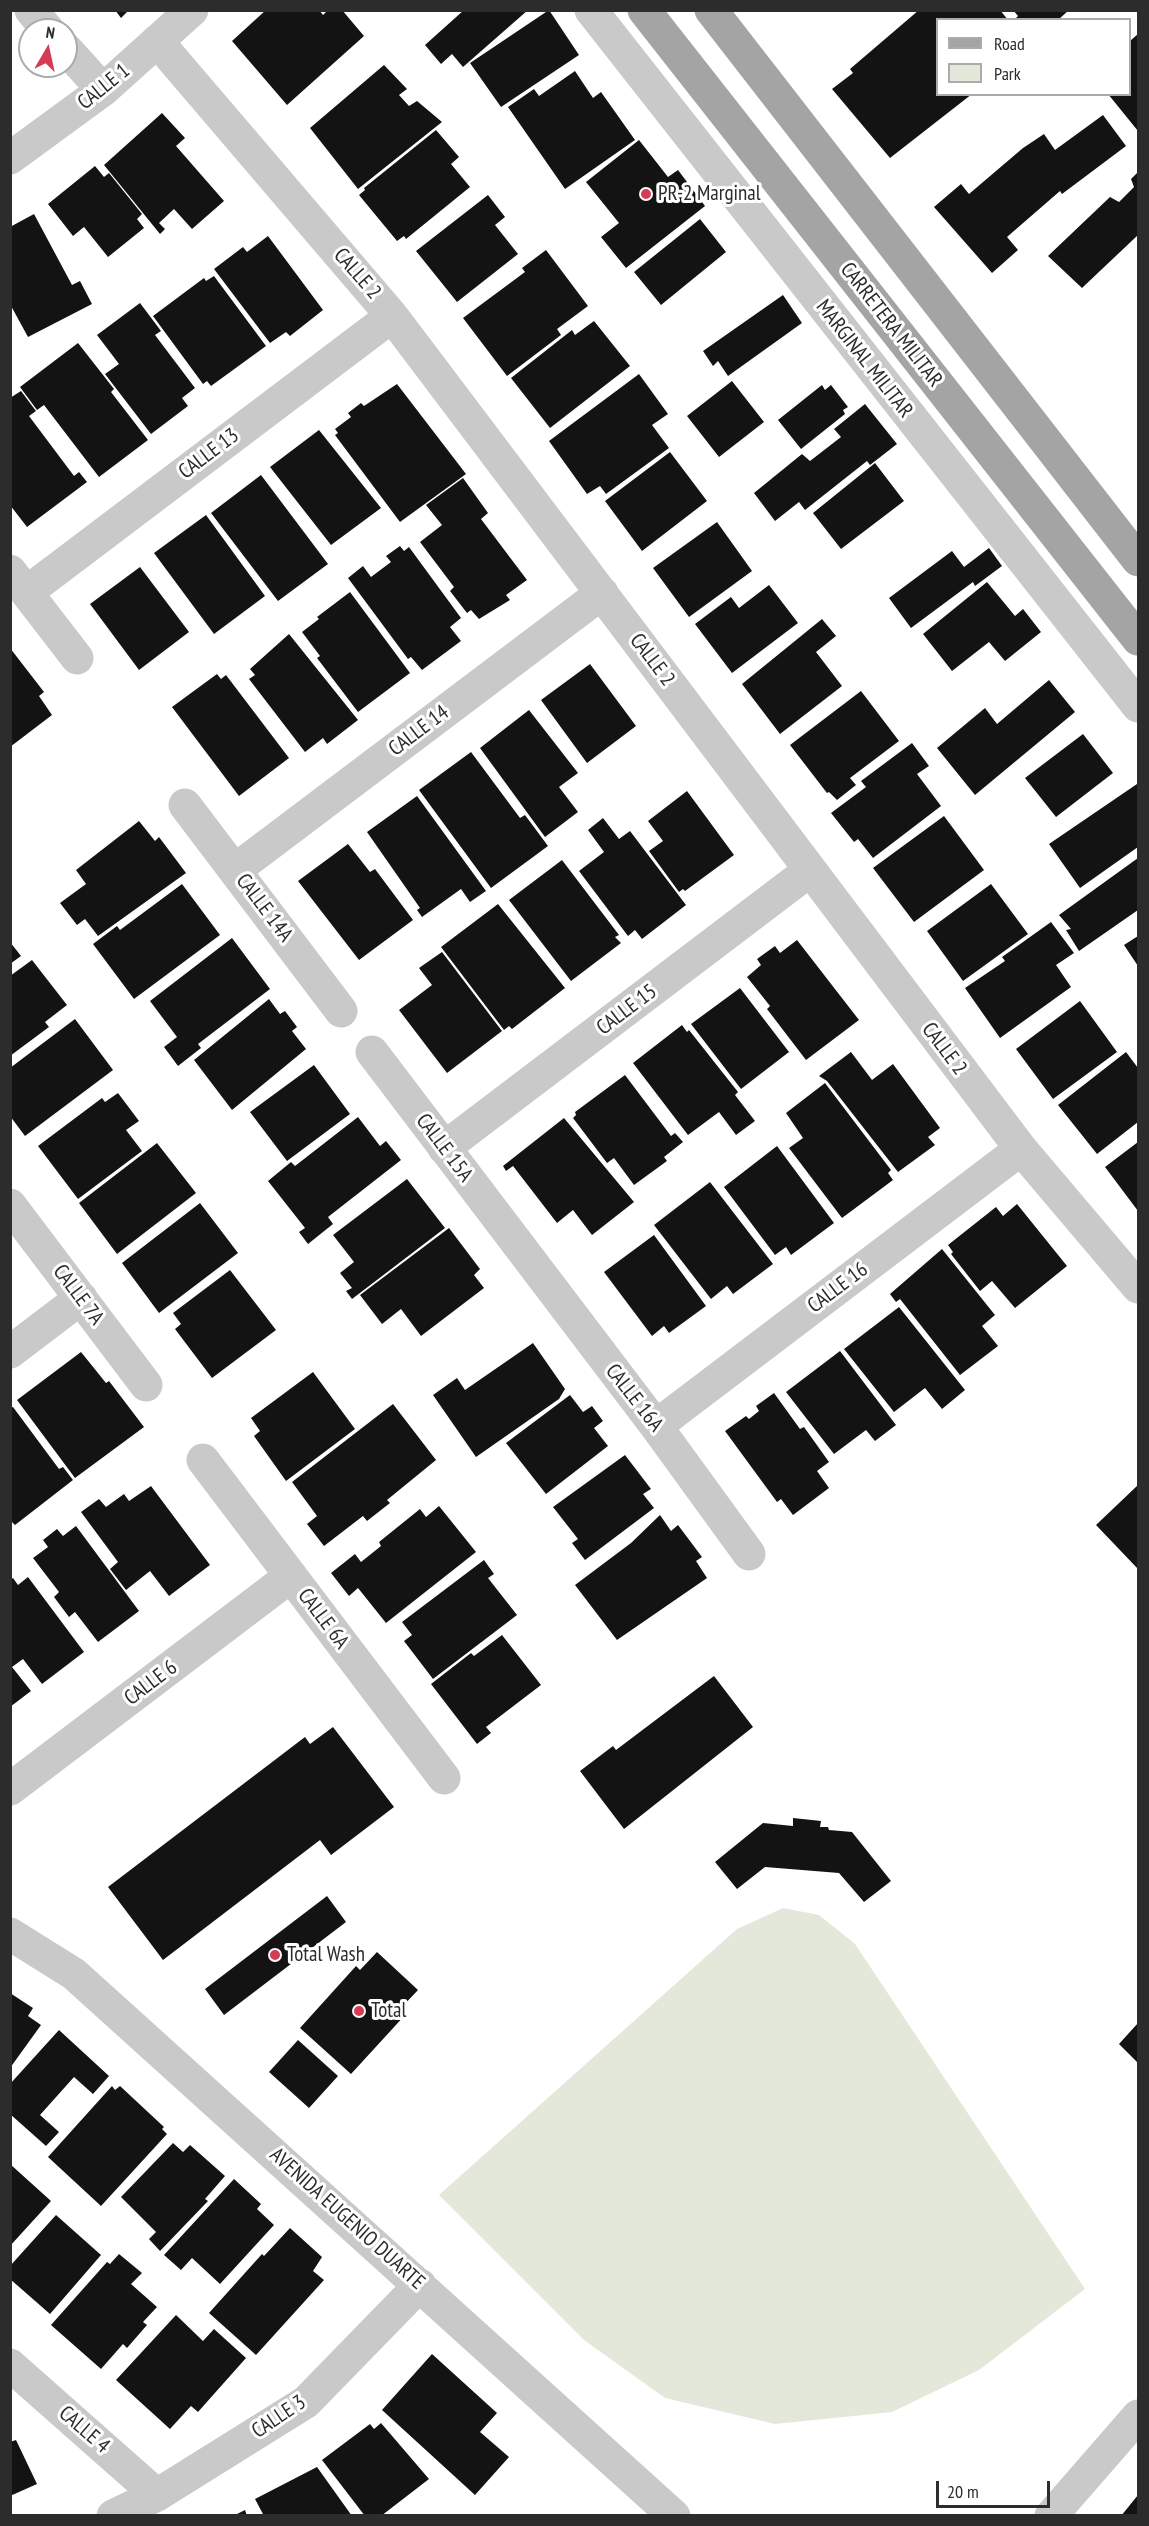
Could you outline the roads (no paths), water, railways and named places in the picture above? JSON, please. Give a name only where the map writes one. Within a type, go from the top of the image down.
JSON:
[{"type":"main road","name":"CARRETERA MILITAR","points":[[644,10],[1138,639]]},
{"type":"main road","points":[[711,10],[1138,560]]},
{"type":"street","name":"CALLE 1","points":[[10,158],[103,90],[192,10]]},
{"type":"street","name":"MARGINAL MILITAR","points":[[591,10],[1138,706]]},
{"type":"street","name":"CALLE 2","points":[[157,41],[392,316],[1021,1149],[1138,1287]]},
{"type":"street","points":[[78,62],[103,90]]},
{"type":"street","name":"CALLE 13","points":[[19,582],[392,316]]},
{"type":"street","points":[[19,582],[77,658]]},
{"type":"street","name":"CALLE 14","points":[[236,870],[602,593]]},
{"type":"street","name":"CALLE 14A","points":[[185,805],[341,1011]]},
{"type":"street","name":"CALLE 15","points":[[444,1148],[809,871]]},
{"type":"street","name":"CALLE 15A","points":[[372,1052],[516,1245]]},
{"type":"street","name":"CALLE 16","points":[[656,1426],[1021,1149]]},
{"type":"street","name":"CALLE 7A","points":[[10,1205],[146,1385]]},
{"type":"street","name":"CALLE 16A","points":[[516,1245],[656,1426],[749,1554]]},
{"type":"street","points":[[10,1352],[81,1298]]},
{"type":"street","name":"CALLE 6A","points":[[203,1460],[444,1778]]},
{"type":"street","name":"CALLE 6","points":[[10,1789],[291,1576]]},
{"type":"street","name":"AVENIDA EUGENIO DUARTE","points":[[10,1934],[74,1974],[674,2516]]},
{"type":"street","name":"CALLE 3","points":[[113,2516],[157,2495],[306,2402],[420,2285]]},
{"type":"street","name":"CALLE 4","points":[[10,2366],[157,2495]]},
{"type":"street","points":[[1051,2516],[1138,2416]]},
{"type":"place","name":"PR-2 Marginal","points":[[646,194]]},
{"type":"place","name":"Total Wash","points":[[275,1955]]},
{"type":"place","name":"Total","points":[[359,2011]]}]
